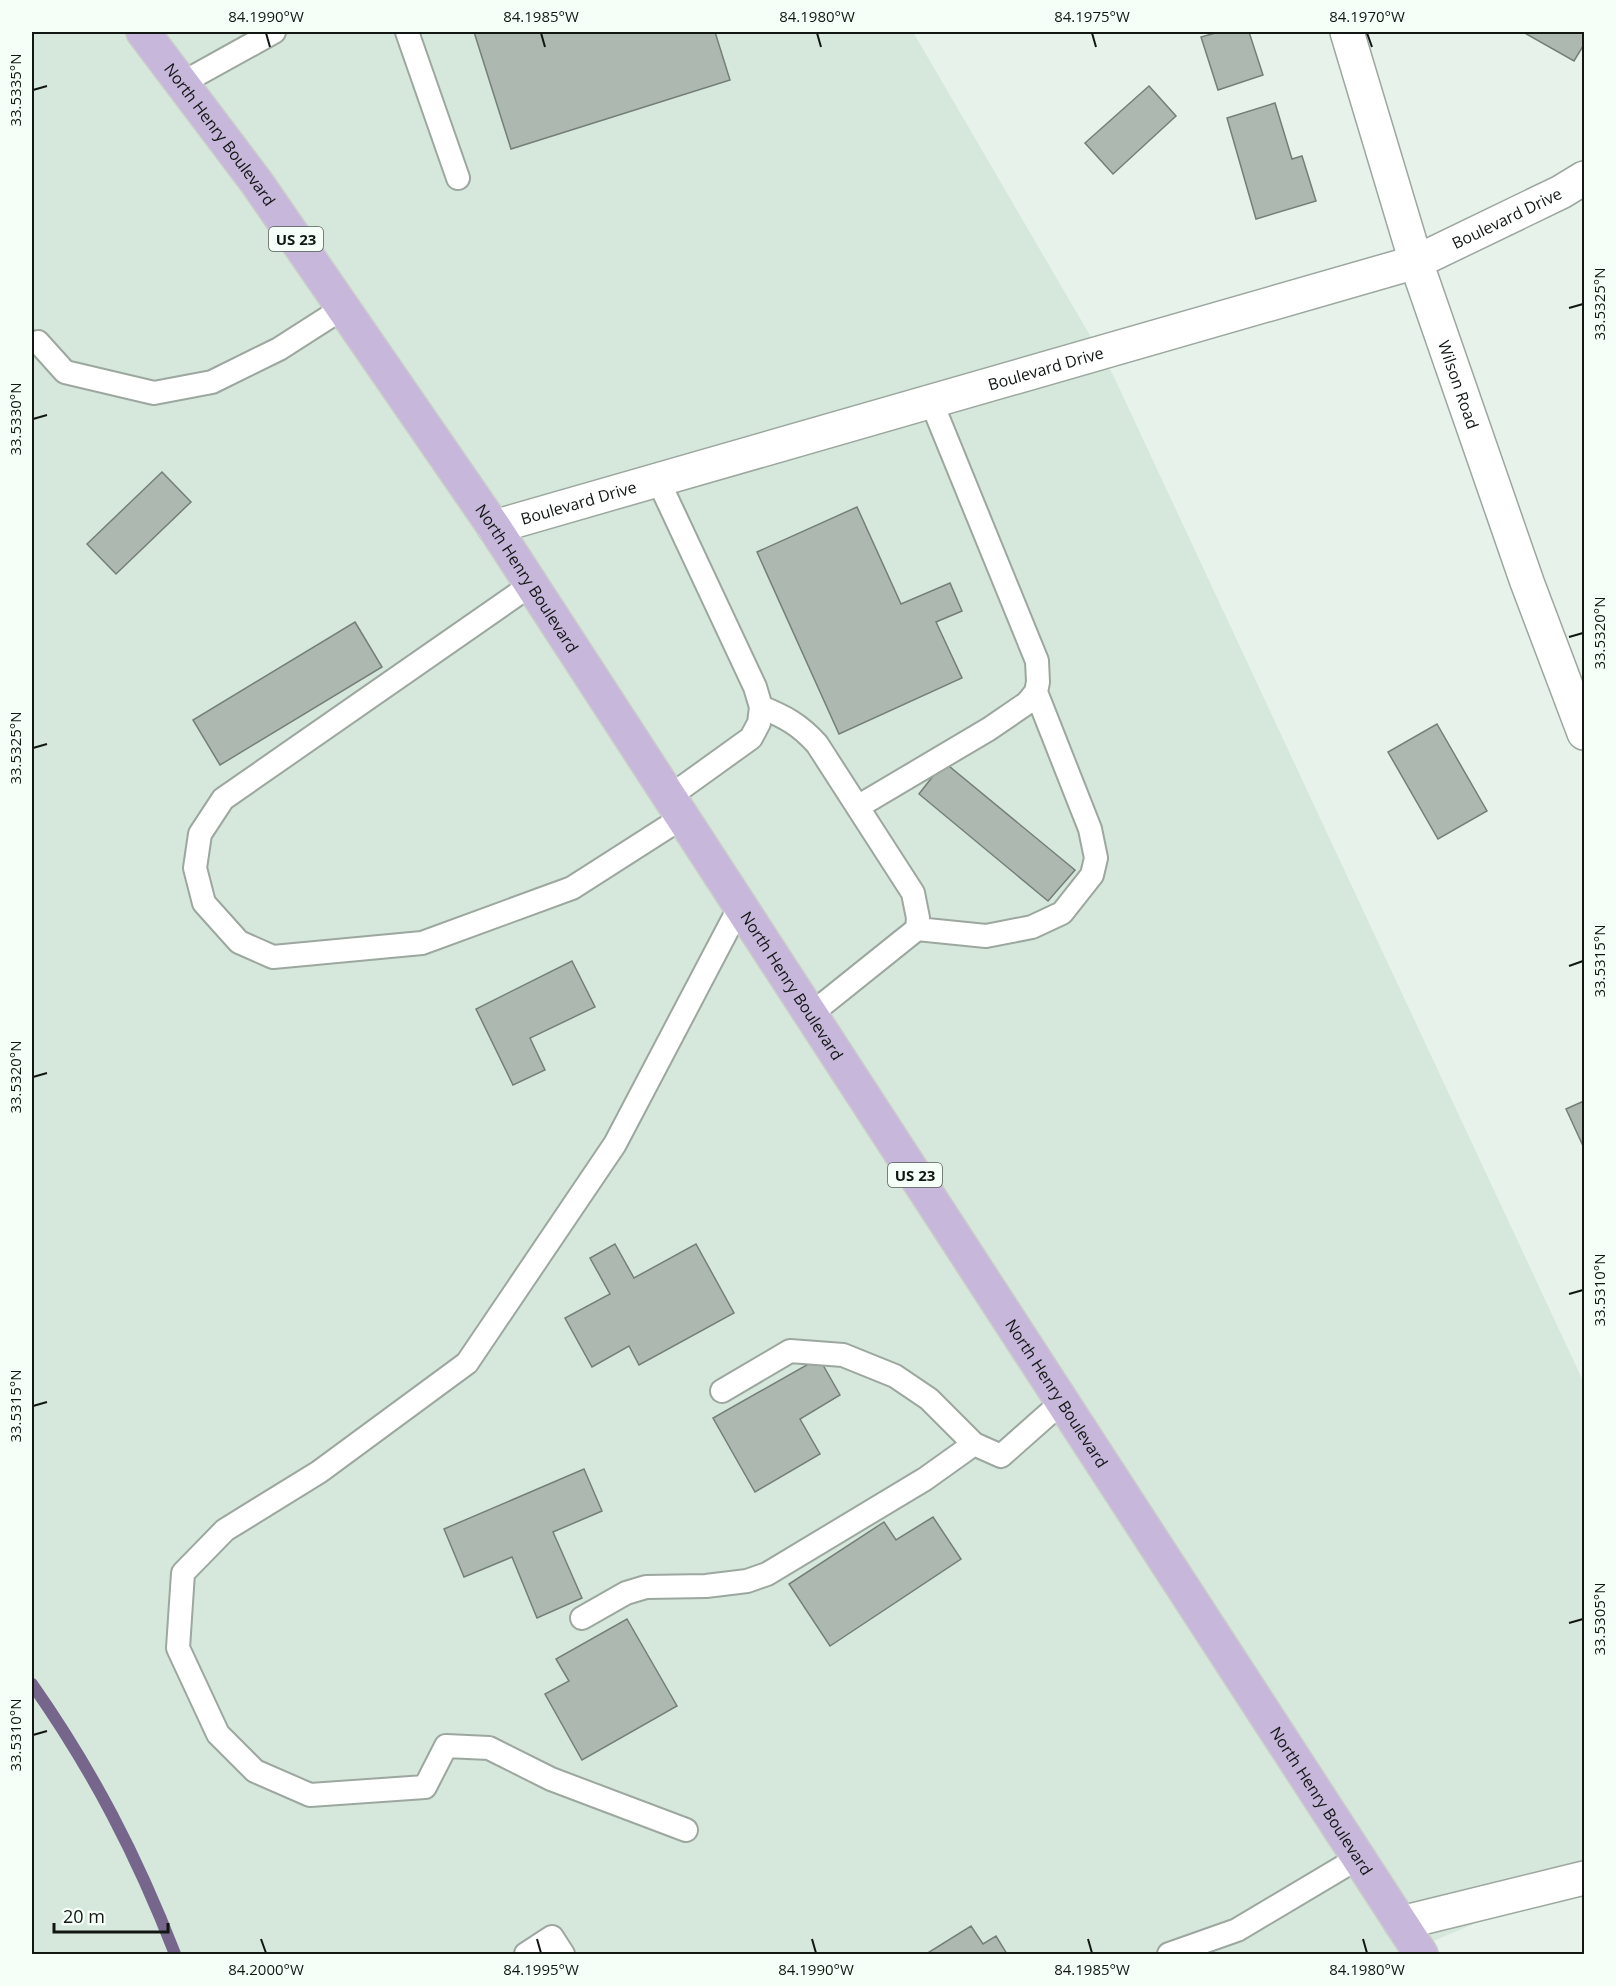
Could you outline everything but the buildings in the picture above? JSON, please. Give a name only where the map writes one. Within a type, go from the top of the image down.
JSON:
[{"type":"main road","name":"North Henry Boulevard","points":[[143,32],[257,183],[495,527],[1421,1954]]},
{"type":"street","name":"Wilson Road","points":[[1347,32],[1416,262],[1527,582],[1584,733]]},
{"type":"street","name":"Boulevard Drive","points":[[495,527],[1416,262],[1561,192],[1584,178]]},
{"type":"street","points":[[1401,1923],[1584,1878]]},
{"type":"lane","points":[[182,83],[274,32]]},
{"type":"lane","points":[[406,32],[458,178]]},
{"type":"lane","points":[[38,342],[65,372],[154,393],[212,382],[279,349],[343,308]]},
{"type":"lane","points":[[859,806],[989,729],[1027,703],[1036,692],[1038,681],[1037,661],[930,401]]},
{"type":"lane","points":[[532,584],[223,800],[200,834],[195,868],[204,903],[239,942],[273,957],[422,943],[572,888],[676,807],[751,738],[759,723],[761,707],[755,687],[658,480]]},
{"type":"lane","points":[[811,1014],[917,929],[986,936],[1032,927],[1062,913],[1092,875],[1096,858],[1090,829],[1036,692]]},
{"type":"lane","points":[[761,707],[789,719],[804,729],[817,744],[913,893],[918,918],[917,929]]},
{"type":"lane","points":[[686,1830],[551,1779],[489,1748],[446,1746],[425,1787],[310,1795],[255,1771],[218,1734],[178,1648],[179,1626],[183,1574],[225,1530],[319,1472],[466,1363],[615,1144],[740,906]]},
{"type":"lane","points":[[722,1391],[790,1351],[843,1355],[895,1376],[929,1400],[974,1444],[1001,1456],[1062,1402]]},
{"type":"lane","points":[[582,1618],[626,1593],[646,1587],[706,1586],[747,1581],[766,1574],[926,1479],[974,1444]]},
{"type":"lane","points":[[1169,1954],[1237,1930],[1358,1858]]},
{"type":"lane","points":[[526,1954],[552,1936],[563,1954]]},
{"type":"shaded area","points":[[32,32],[913,32],[1113,375],[1584,1383],[1584,1877],[1410,1951],[1412,1954],[34,1954],[32,1948]]},
{"type":"waterway","points":[[32,1684],[75,1749],[112,1815],[145,1883],[175,1954]]}]
